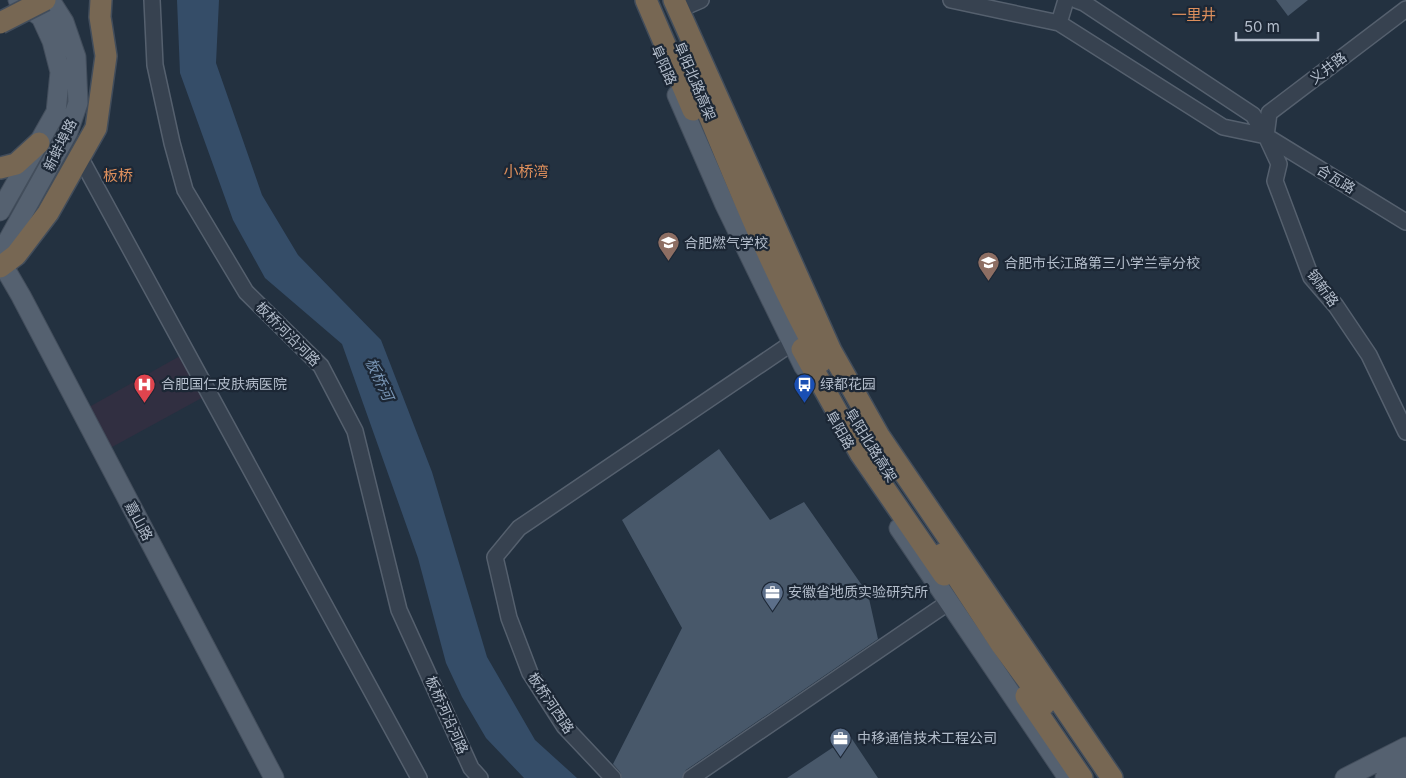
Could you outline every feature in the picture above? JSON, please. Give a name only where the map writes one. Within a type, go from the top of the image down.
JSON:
[{"type":"highway","points":[[0,23],[45,0]]},
{"type":"highway","points":[[1,262],[16,255],[48,213],[96,128],[106,56],[100,17],[101,0]]},
{"type":"highway","name":"阜阳北路高架","points":[[646,0],[732,200],[809,363],[860,453],[1082,778]]},
{"type":"highway","points":[[671,3],[831,351],[879,436],[1112,778]]},
{"type":"highway","name":"阜阳北路高架","points":[[671,3],[689,65],[740,192],[806,333],[868,444],[1001,644],[1097,778]]},
{"type":"highway","points":[[0,168],[16,164],[39,143]]},
{"type":"main road","name":"新蚌埠路","points":[[0,211],[56,112],[60,72],[52,41],[40,17],[18,0]]},
{"type":"main road","name":"新蚌埠路","points":[[1,262],[68,132],[78,103],[76,57],[64,22],[50,0]]},
{"type":"main road","name":"阜阳路","points":[[636,0],[725,205],[812,382],[879,499],[1068,778]]},
{"type":"main road","name":"嘉山路","points":[[1,262],[21,296],[274,778]]},
{"type":"main road","points":[[1345,778],[1406,747]]},
{"type":"main road","points":[[1385,778],[1406,767]]},
{"type":"street","name":"板桥河沿河路","points":[[152,0],[155,65],[172,143],[185,190],[246,292],[321,366],[355,431],[399,610],[471,768],[480,778]]},
{"type":"street","points":[[671,3],[701,0]]},
{"type":"street","points":[[951,0],[1059,23],[1223,127],[1266,136]]},
{"type":"street","points":[[1059,23],[1066,0]]},
{"type":"street","name":"钢新路","points":[[1076,0],[1084,3],[1253,115],[1266,136],[1279,164],[1275,181],[1311,276],[1336,306],[1369,355],[1406,432]]},
{"type":"street","name":"义井路","points":[[1266,136],[1269,113],[1406,9]]},
{"type":"street","name":"合瓦路","points":[[1266,136],[1406,222]]},
{"type":"street","points":[[80,157],[419,778]]},
{"type":"street","name":"板桥河西路","points":[[613,778],[564,726],[530,673],[509,618],[495,557],[519,528],[792,343]]},
{"type":"street","points":[[691,778],[949,602]]},
{"type":"shaded area","name":"合肥国仁皮肤病医院","points":[[187,352],[209,394],[103,452],[82,411]]},
{"type":"water","name":"板桥河","points":[[177,0],[219,0],[216,63],[262,195],[298,255],[381,340],[432,472],[487,657],[535,740],[577,778],[524,778],[486,738],[462,697],[446,663],[418,558],[342,344],[265,278],[233,220],[180,73]]},
{"type":"building","points":[[1276,0],[1308,0],[1288,16]]},
{"type":"building","name":"安徽省地质实验研究所","points":[[719,449],[770,520],[804,502],[868,594],[878,639],[686,770],[682,778],[622,778],[620,772],[613,764],[682,628],[622,520]]},
{"type":"building","name":"中移通信技术工程公司","points":[[850,736],[878,778],[787,778]]},
{"type":"place","name":"合肥燃气学校","points":[[668,262]]},
{"type":"place","name":"合肥市长江路第三小学兰亭分校","points":[[988,282]]},
{"type":"place","name":"合肥国仁皮肤病医院","points":[[145,403]]},
{"type":"place","name":"绿都花园","points":[[804,403]]},
{"type":"place","name":"安徽省地质实验研究所","points":[[772,611]]},
{"type":"place","name":"中移通信技术工程公司","points":[[841,757]]},
{"type":"district","name":"一里井","points":[[1194,15]]},
{"type":"district","name":"小桥湾","points":[[526,172]]},
{"type":"district","name":"板桥","points":[[118,176]]}]
